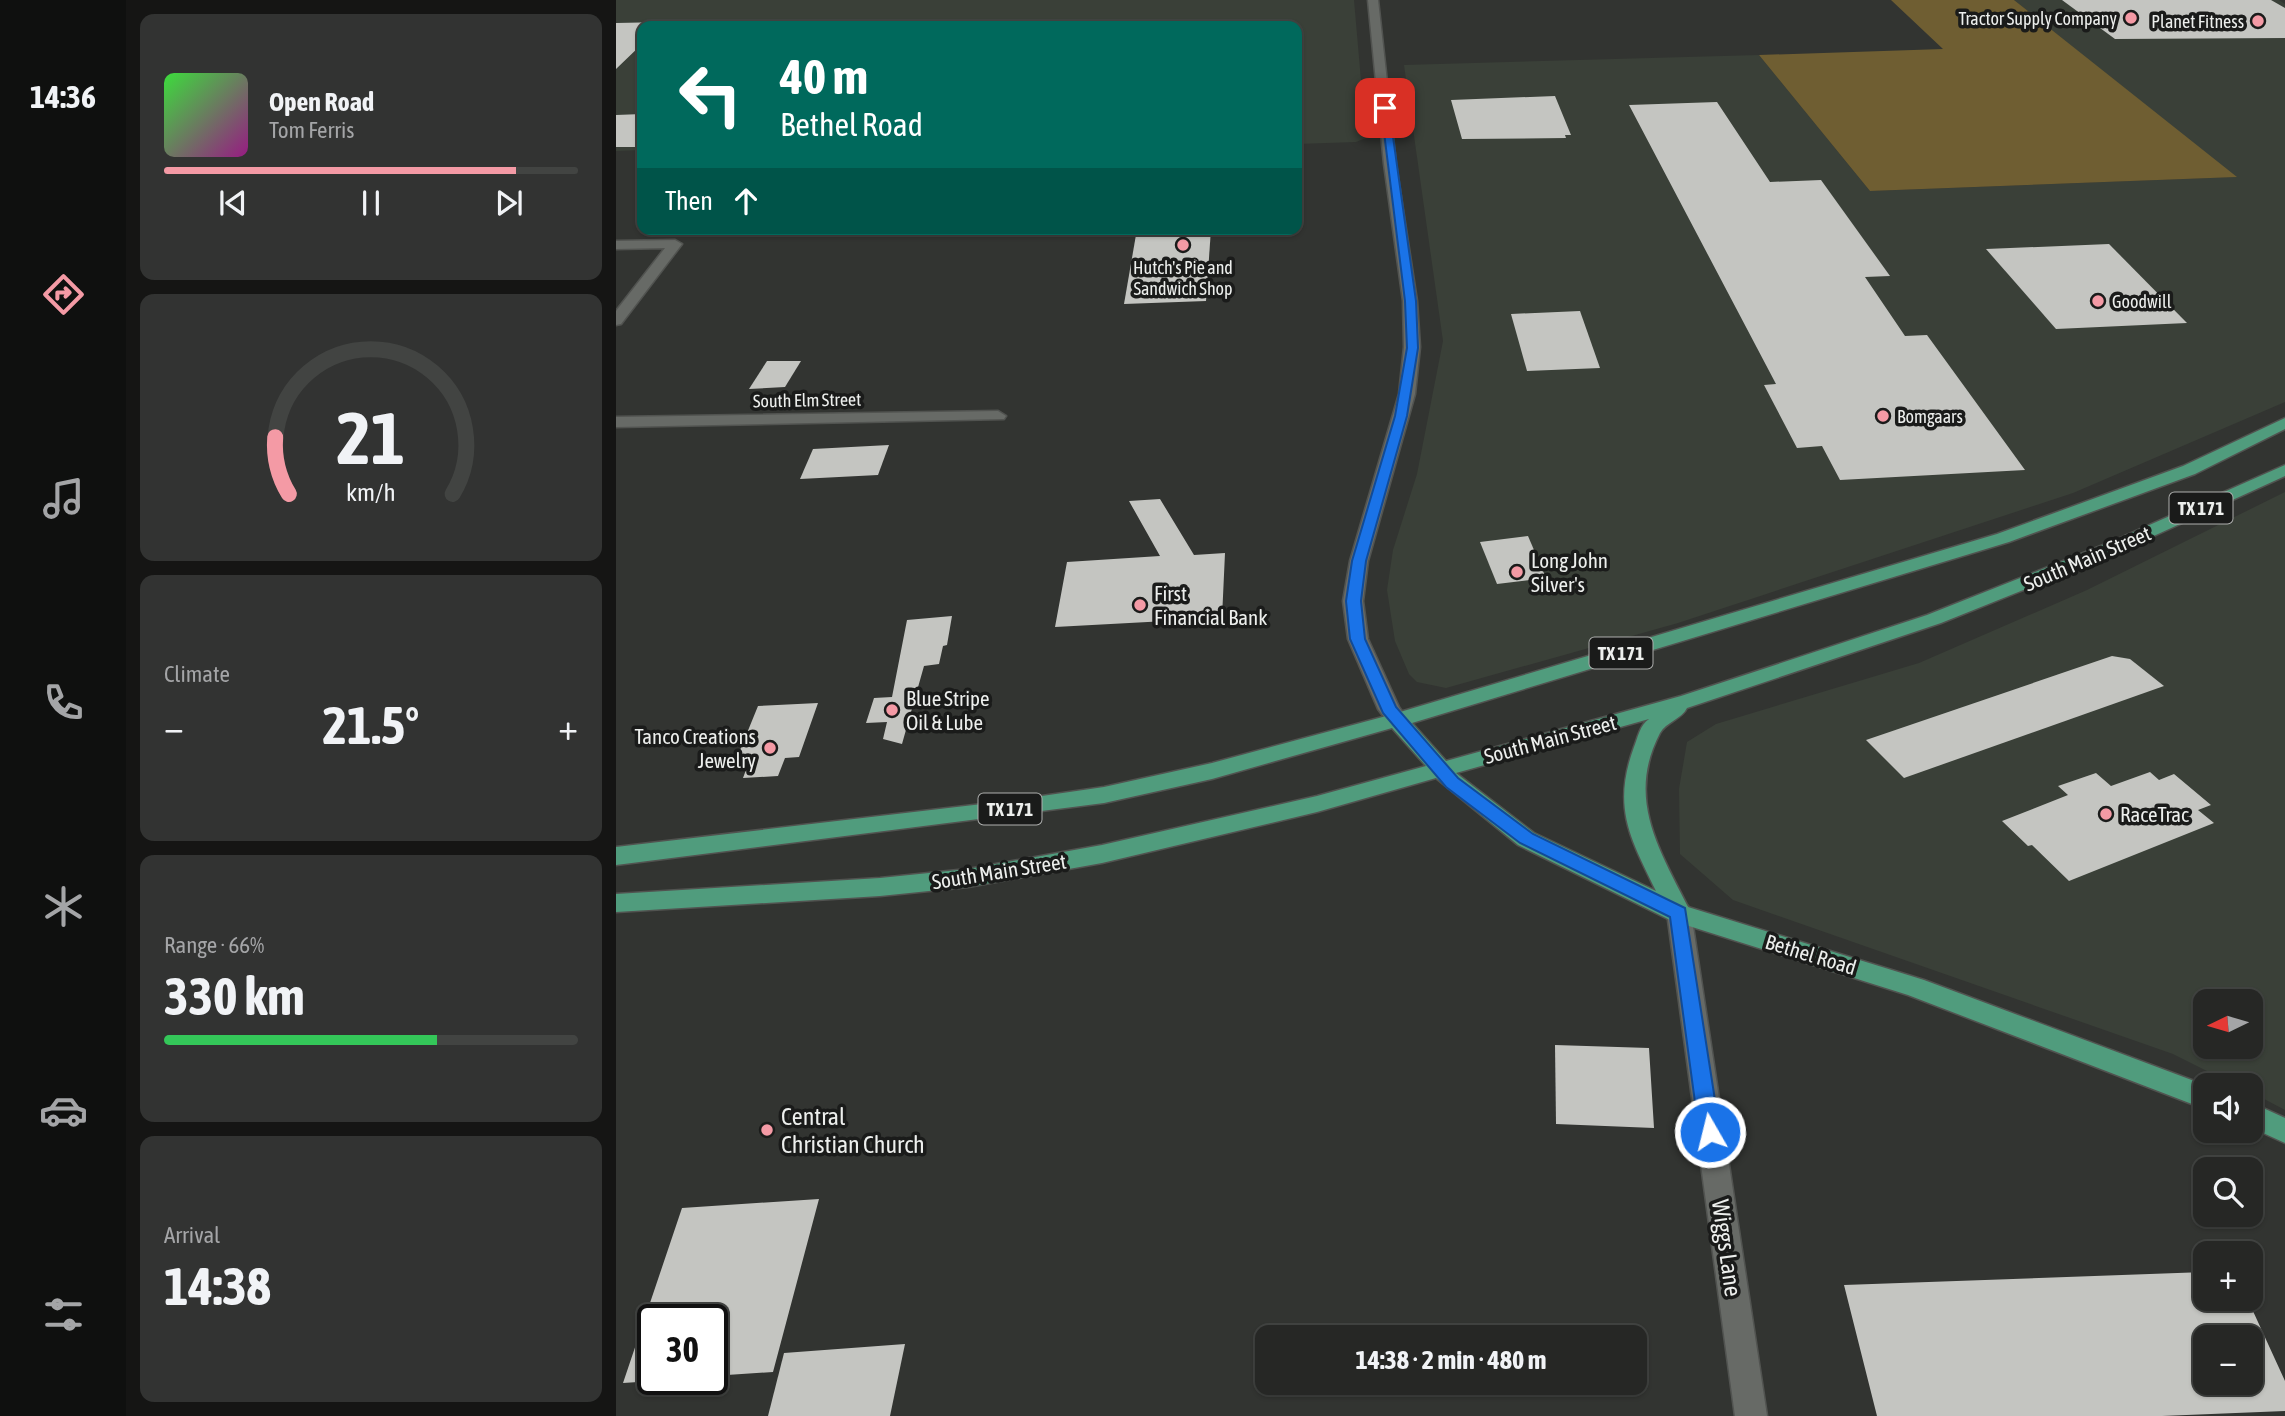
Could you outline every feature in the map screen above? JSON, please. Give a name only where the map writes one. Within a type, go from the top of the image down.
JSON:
[{"type":"main road","name":"South Main Street","points":[[616,856],[1008,809],[1104,795],[1212,771],[1397,720],[2003,538],[2189,470],[2285,423]]},
{"type":"main road","name":"South Main Street","points":[[616,903],[880,887],[968,878],[1050,865],[1290,811],[1688,701],[1934,620],[2017,588],[2285,470]]},
{"type":"main road","points":[[1679,913],[1642,839],[1633,790],[1652,727],[1688,701]]},
{"type":"main road","name":"Bethel Road","points":[[1397,720],[1439,769],[1526,839],[1679,913],[1915,987],[2193,1092]]},
{"type":"main road","points":[[2263,1120],[2285,1131]]},
{"type":"street","points":[[1373,0],[1390,163],[1410,301],[1412,348],[1406,394],[1359,561],[1353,601],[1358,639],[1389,709],[1397,720]]},
{"type":"street","points":[[616,245],[675,244],[616,321]]},
{"type":"street","name":"South Elm Street","points":[[616,422],[998,416]]},
{"type":"street","name":"Wiggs Lane","points":[[1679,913],[1751,1416]]},
{"type":"shaded area","points":[[616,0],[1354,0],[1366,138],[1356,142],[1302,144],[1302,21],[637,21],[637,150],[616,151]]},
{"type":"shaded area","points":[[1891,0],[2014,0],[2237,177],[1870,191],[1759,55],[1943,49]]},
{"type":"shaded area","points":[[2014,0],[2279,0],[2285,4],[2285,402],[2073,493],[1678,623],[1446,688],[1417,682],[1409,674],[1395,641],[1387,590],[1393,550],[1417,474],[1443,341],[1404,65],[1759,55],[1870,191],[2235,177]]},
{"type":"shaded area","points":[[2285,492],[2285,1110],[2263,1098],[2263,1073],[2211,1073],[2173,1054],[1733,900],[1680,854],[1679,789],[1687,742],[1716,724],[1919,663],[2087,590]]},
{"type":"building","points":[[2062,0],[2271,0],[2285,8],[2285,38],[2115,39]]},
{"type":"building","points":[[616,23],[637,23],[637,49],[616,69]]},
{"type":"building","points":[[1555,96],[1571,135],[1565,135],[1566,138],[1462,139],[1451,100]]},
{"type":"building","points":[[1717,102],[1770,182],[1821,180],[1890,276],[1865,277],[1905,336],[1927,335],[2025,470],[1840,480],[1822,446],[1797,448],[1764,385],[1776,384],[1629,105]]},
{"type":"building","points":[[637,114],[637,147],[616,147],[616,115]]},
{"type":"building","points":[[1136,235],[1211,235],[1206,301],[1124,304]]},
{"type":"building","name":"Goodwill","points":[[2109,244],[2187,323],[2056,329],[1986,249]]},
{"type":"building","points":[[1580,311],[1600,368],[1527,371],[1511,314]]},
{"type":"building","points":[[767,361],[801,361],[785,387],[749,389]]},
{"type":"building","points":[[889,445],[878,475],[800,479],[813,449]]},
{"type":"building","points":[[1160,499],[1194,555],[1225,553],[1222,618],[1055,627],[1067,562],[1160,556],[1129,501]]},
{"type":"building","points":[[1528,536],[1546,578],[1497,584],[1480,542]]},
{"type":"building","points":[[952,616],[947,645],[943,646],[939,664],[924,666],[902,744],[883,739],[887,722],[866,723],[874,698],[892,697],[907,620]]},
{"type":"building","points":[[2112,656],[2130,659],[2164,686],[1904,778],[1866,740]]},
{"type":"building","points":[[818,703],[799,757],[785,758],[778,776],[743,778],[750,759],[736,760],[758,706]]},
{"type":"building","points":[[2150,772],[2159,780],[2174,774],[2211,805],[2198,810],[2214,823],[2069,881],[2032,845],[2028,846],[2002,821],[2068,795],[2058,786],[2096,773],[2111,786]]},
{"type":"building","points":[[1555,1045],[1649,1048],[1654,1128],[1556,1124]]},
{"type":"building","points":[[819,1199],[773,1372],[728,1375],[728,1304],[650,1304],[682,1208]]},
{"type":"building","points":[[2193,1272],[2193,1311],[2253,1311],[2259,1325],[2193,1325],[2193,1395],[2263,1395],[2263,1333],[2285,1381],[2285,1411],[2162,1416],[1877,1416],[1844,1285]]},
{"type":"building","points":[[637,1341],[637,1382],[623,1383]]},
{"type":"building","points":[[905,1344],[890,1416],[768,1416],[784,1353]]},
{"type":"place","name":"Tractor Supply Company","points":[[2131,18]]},
{"type":"place","name":"Planet Fitness","points":[[2258,21]]},
{"type":"place","name":"Hutch's Pie and Sandwich Shop","points":[[1183,245]]},
{"type":"place","name":"Goodwill","points":[[2098,301]]},
{"type":"place","name":"Bomgaars","points":[[1883,416]]},
{"type":"place","name":"Long John Silver's","points":[[1517,572]]},
{"type":"place","name":"First Financial Bank","points":[[1140,605]]},
{"type":"place","name":"Blue Stripe Oil & Lube","points":[[892,710]]},
{"type":"place","name":"Tanco Creations Jewelry","points":[[770,748]]},
{"type":"place","name":"RaceTrac","points":[[2106,814]]},
{"type":"place","name":"Central Christian Church","points":[[767,1130]]},
{"type":"route","points":[[1385,108],[1413,330],[1401,416],[1355,582],[1354,622],[1358,639],[1389,709],[1452,782],[1526,839],[1679,913],[1710,1132]]}]
